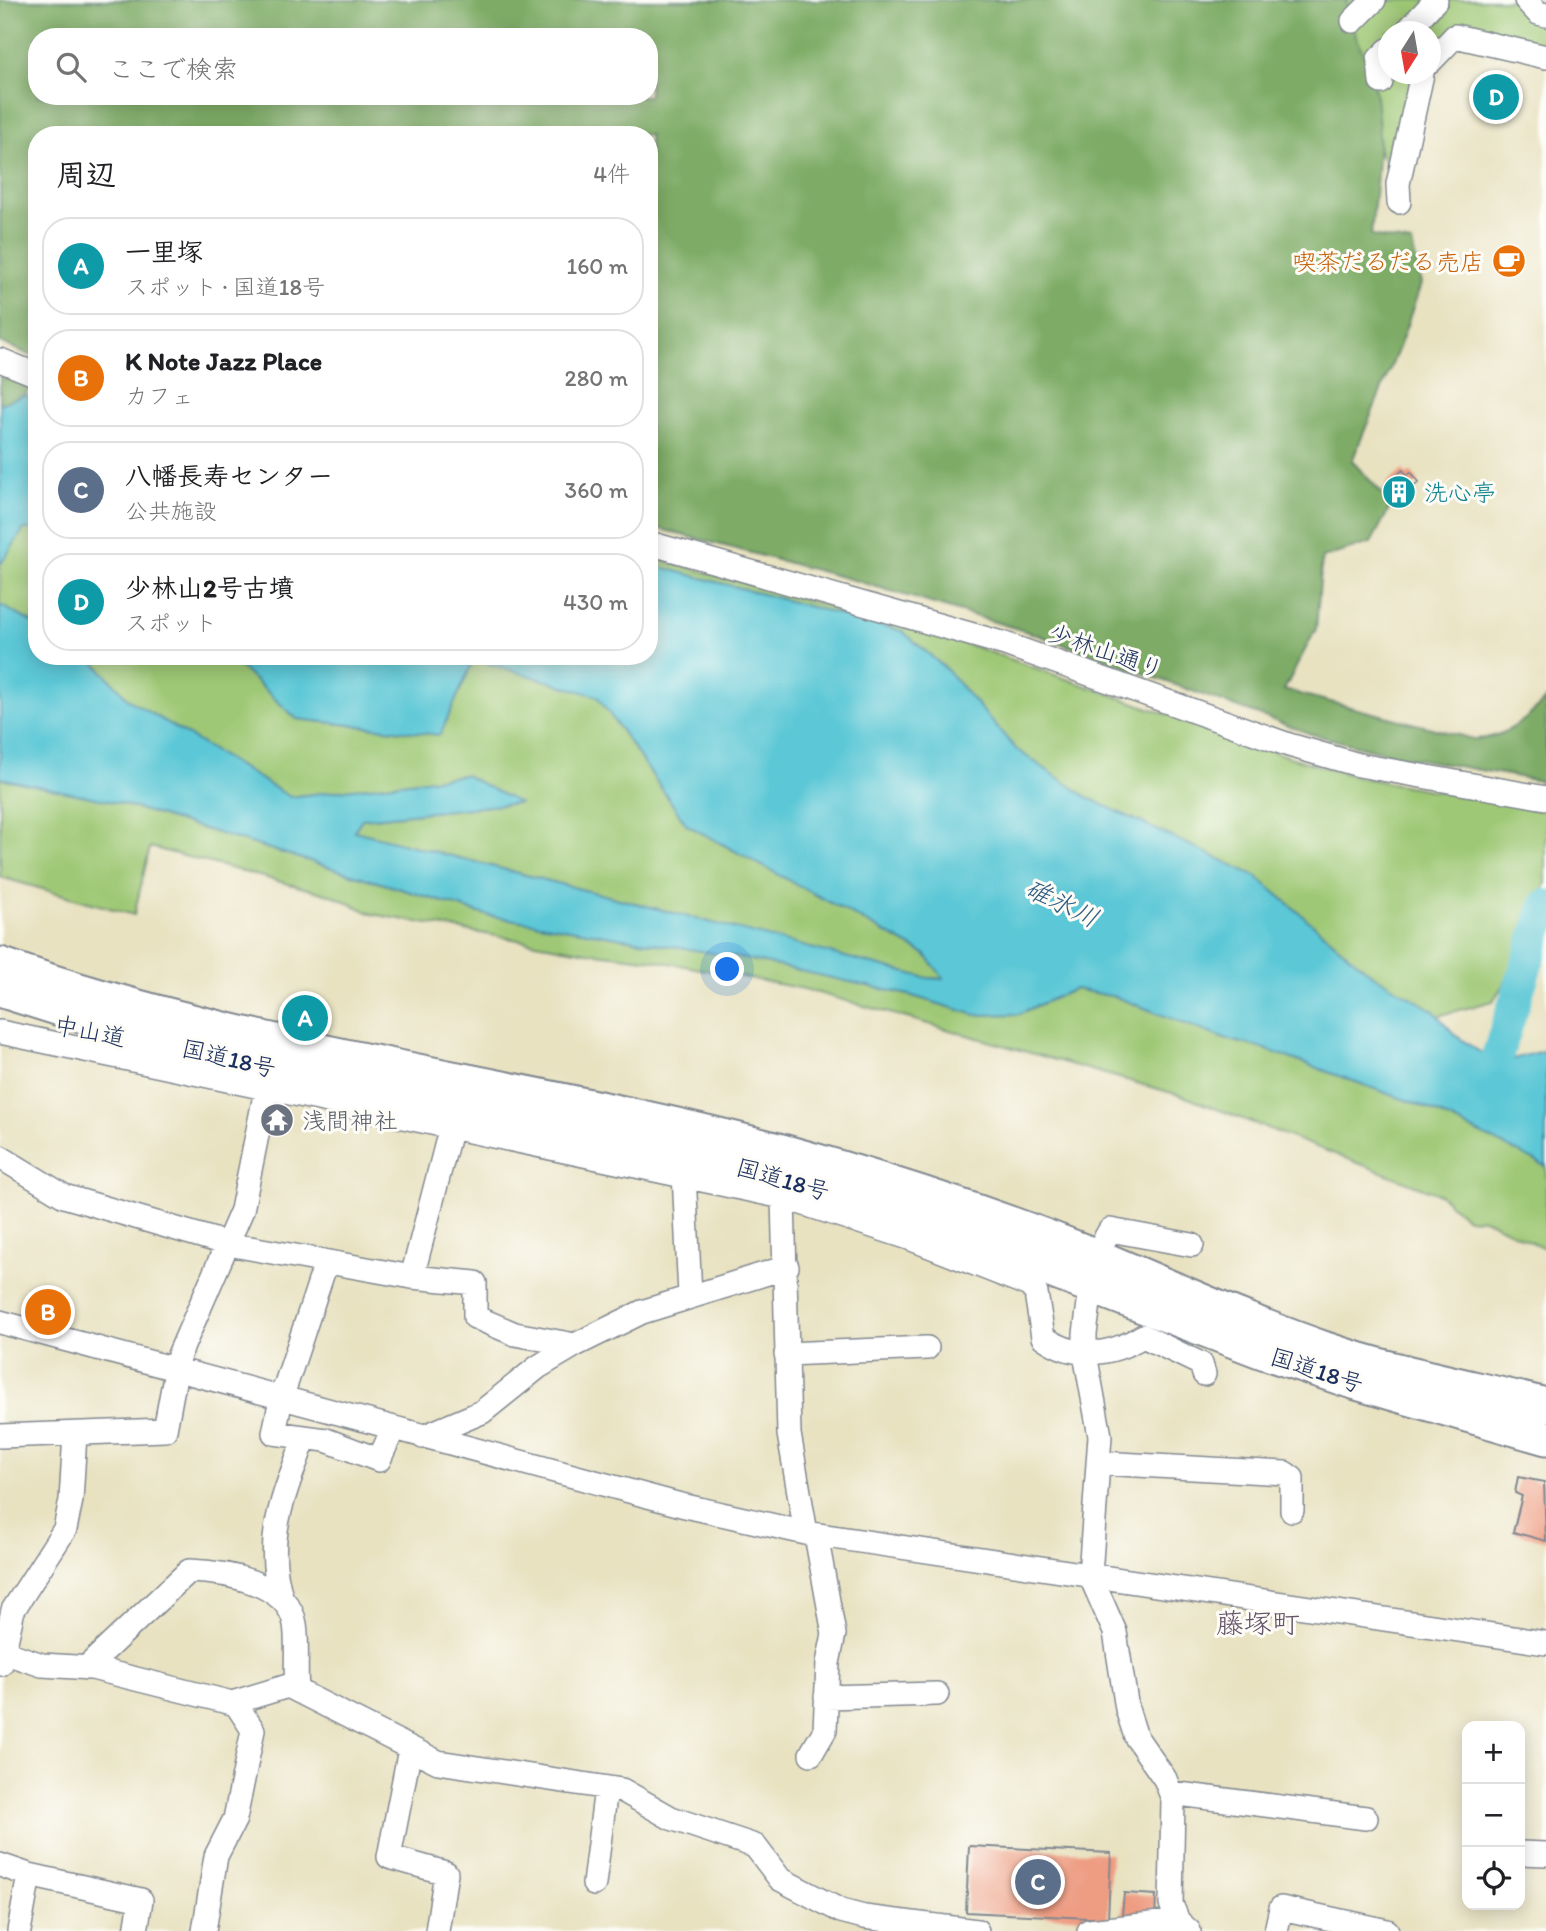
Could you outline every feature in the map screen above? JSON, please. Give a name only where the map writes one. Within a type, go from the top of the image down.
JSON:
[{"type":"highway","name":"国道18号","points":[[0,964],[163,1016],[260,1040],[708,1132],[815,1160],[910,1189],[1092,1272],[1340,1378],[1546,1438]]},
{"type":"highway","name":"国道18号","points":[[0,990],[180,1047],[328,1081],[705,1157],[814,1187],[1092,1272],[1331,1350],[1546,1405]]},
{"type":"highway","name":"中山道","points":[[0,1013],[92,1034],[180,1047]]},
{"type":"street","points":[[1353,21],[1374,0]]},
{"type":"street","points":[[1416,21],[1436,0]]},
{"type":"street","points":[[1526,0],[1538,13],[1546,15]]},
{"type":"street","points":[[1441,51],[1455,36],[1546,57]]},
{"type":"street","points":[[1399,202],[1398,184],[1420,84]]},
{"type":"street","points":[[0,360],[28,371]]},
{"type":"street","name":"少林山通り","points":[[658,546],[1005,643],[1289,745],[1336,759],[1457,784],[1546,798]]},
{"type":"street","points":[[0,1032],[783,1197],[909,1238],[1029,1285],[1037,1293],[1043,1337],[1060,1349],[1085,1354],[1122,1349],[1143,1336],[1201,1364],[1204,1374]]},
{"type":"street","points":[[0,1436],[165,1430],[179,1355],[215,1264],[228,1244],[242,1210],[266,1090]]},
{"type":"street","points":[[412,1278],[451,1127]]},
{"type":"street","points":[[0,1157],[64,1196],[228,1244],[412,1278],[475,1283],[475,1317],[515,1334],[575,1345]]},
{"type":"street","points":[[684,1174],[690,1295]]},
{"type":"street","points":[[783,1197],[787,1267],[789,1434],[834,1634],[828,1663],[825,1730],[811,1754]]},
{"type":"street","points":[[1089,1931],[1184,1926],[1171,1904],[1171,1793],[1165,1779],[1136,1737],[1126,1709],[1115,1633],[1090,1575],[1100,1463],[1100,1436],[1085,1354],[1092,1272],[1110,1230],[1192,1245]]},
{"type":"street","points":[[326,1263],[281,1399],[274,1433],[344,1445],[379,1460],[393,1429]]},
{"type":"street","points":[[422,1437],[482,1412],[538,1367],[642,1311],[787,1267]]},
{"type":"street","points":[[0,1322],[176,1372],[681,1505],[811,1534],[1546,1643]]},
{"type":"street","points":[[786,1354],[927,1348]]},
{"type":"street","points":[[75,1434],[72,1500],[65,1529],[7,1602],[2,1656],[41,1665],[86,1668],[236,1704],[253,1730],[235,1819],[216,1856],[204,1931]]},
{"type":"street","points":[[282,1599],[273,1572],[273,1537],[304,1437]]},
{"type":"street","points":[[1100,1463],[1285,1473],[1292,1478],[1292,1510]]},
{"type":"street","points":[[86,1668],[190,1571],[212,1572],[266,1589],[290,1608],[295,1622],[297,1690]]},
{"type":"street","points":[[232,1703],[288,1686],[438,1762],[622,1790],[671,1818],[755,1846],[780,1879],[841,1911],[864,1917],[977,1931]]},
{"type":"street","points":[[826,1697],[937,1694]]},
{"type":"street","points":[[410,1749],[390,1857],[446,1874],[437,1931]]},
{"type":"street","points":[[594,1884],[606,1788]]},
{"type":"street","points":[[1171,1793],[1366,1818]]},
{"type":"street","points":[[1525,1853],[1546,1854]]},
{"type":"street","points":[[0,1865],[29,1875],[141,1900],[136,1931]]},
{"type":"street","points":[[19,1931],[29,1875]]},
{"type":"street","points":[[1276,1931],[1281,1908],[1387,1931]]},
{"type":"green space","points":[[0,0],[1346,0],[1377,101],[1379,139],[1371,236],[1412,243],[1421,284],[1400,345],[1352,461],[1392,504],[1371,543],[1322,558],[1316,629],[1284,690],[1474,739],[1495,736],[1514,727],[1546,699],[1546,782],[1390,754],[1311,734],[1035,634],[857,581],[658,528],[658,126],[28,126],[28,354],[0,342]]},
{"type":"green space","points":[[1346,0],[1546,0],[1546,52],[1455,29],[1441,43],[1441,21],[1378,21],[1378,84],[1415,84],[1394,180],[1378,148],[1374,84],[1349,21]]},
{"type":"green space","points":[[0,375],[28,386],[25,395],[0,404]]},
{"type":"green space","points":[[24,528],[28,528],[28,620],[0,605],[0,565]]},
{"type":"green space","points":[[658,559],[964,643],[1286,756],[1357,777],[1546,811],[1546,883],[1516,964],[1493,1001],[1438,1016],[1370,973],[1256,876],[1088,798],[1015,749],[946,669],[902,631],[658,566]]},
{"type":"green space","points":[[97,665],[238,665],[297,719],[440,735],[471,665],[494,665],[597,696],[687,825],[925,954],[945,979],[927,978],[354,831],[362,819],[517,803],[465,775],[290,797],[129,700]]},
{"type":"green space","points":[[0,778],[119,803],[486,915],[737,957],[909,995],[976,1015],[1018,1014],[1075,989],[1116,997],[1225,1039],[1259,1047],[1425,1107],[1546,1166],[1546,1249],[1484,1219],[1466,1218],[1439,1194],[1183,1096],[804,989],[654,960],[587,952],[372,914],[334,896],[150,847],[134,915],[0,877]]},
{"type":"water","points":[[28,396],[28,529],[24,529],[0,565],[0,404]]},
{"type":"water","name":"碓氷川","points":[[658,566],[902,631],[946,669],[1016,749],[1088,798],[1256,876],[1370,973],[1434,1011],[1454,1034],[1487,1057],[1509,1060],[1546,1050],[1546,1166],[1425,1107],[1259,1047],[1225,1039],[1116,997],[1075,989],[1018,1014],[976,1015],[909,995],[737,957],[486,915],[119,803],[0,778],[0,605],[28,620],[28,665],[97,665],[129,700],[290,797],[465,775],[519,803],[362,819],[354,831],[927,978],[944,979],[925,954],[687,825],[597,696],[494,665],[658,665]]},
{"type":"water","points":[[238,665],[471,665],[440,735],[297,719]]},
{"type":"building","name":"洗心亭","points":[[1403,470],[1407,475],[1411,472],[1419,482],[1397,500],[1385,485]]},
{"type":"building","points":[[1518,1477],[1544,1482],[1546,1541],[1513,1532],[1522,1496],[1515,1493]]},
{"type":"building","points":[[969,1846],[1111,1853],[1108,1919],[966,1912]]},
{"type":"building","points":[[1124,1893],[1156,1895],[1155,1918],[1122,1915]]},
{"type":"waterway","points":[[1477,1098],[1495,1063],[1546,905]]},
{"type":"place","name":"少林山2号古墳","points":[[1496,97]]},
{"type":"place","name":"喫茶だるだる売店","points":[[1509,261]]},
{"type":"place","name":"洗心亭","points":[[1399,492]]},
{"type":"place","name":"一里塚","points":[[305,1018]]},
{"type":"place","name":"浅間神社","points":[[277,1120]]},
{"type":"place","name":"K Note Jazz Place","points":[[48,1312]]},
{"type":"place","name":"八幡長寿センター","points":[[1038,1882]]},
{"type":"district","name":"藤塚町","points":[[1258,1623]]}]
